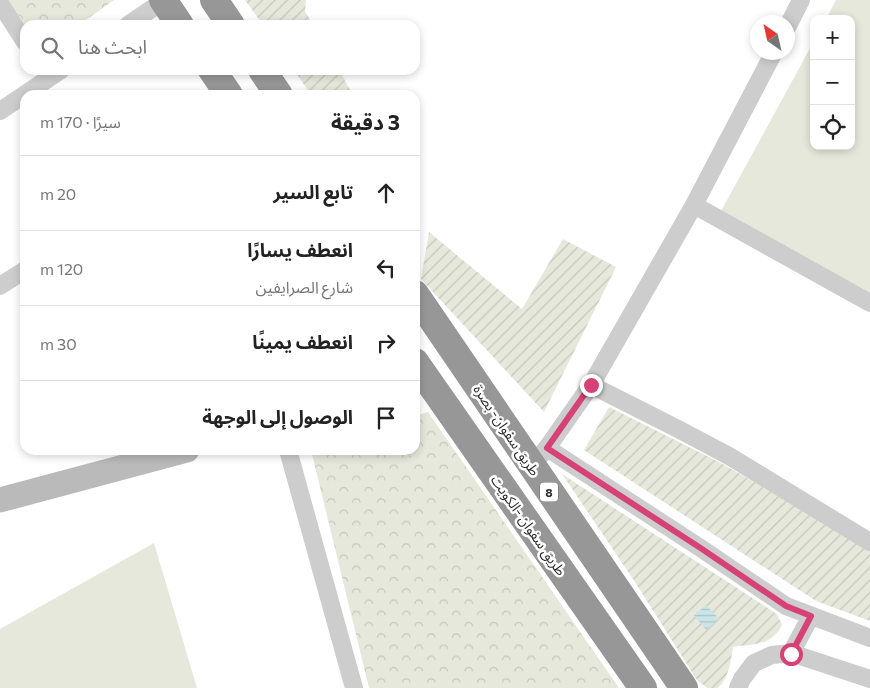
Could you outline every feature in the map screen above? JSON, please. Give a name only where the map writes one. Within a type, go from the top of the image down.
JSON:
[{"type":"highway","points":[[163,0],[177,20]]},
{"type":"highway","points":[[214,0],[228,20]]},
{"type":"highway","points":[[215,75],[226,90]]},
{"type":"highway","points":[[265,75],[276,90]]},
{"type":"highway","name":"طريق سفوان- بصرة","points":[[420,301],[539,457],[684,688]]},
{"type":"highway","name":"طريق سفوان -الكويت","points":[[420,378],[424,390],[643,688]]},
{"type":"street","points":[[135,20],[163,0]]},
{"type":"street","points":[[794,15],[801,0]]},
{"type":"street","points":[[0,3],[20,34]]},
{"type":"street","points":[[770,60],[694,205],[591,385],[539,457],[686,539],[786,606],[870,638]]},
{"type":"street","points":[[32,90],[51,78]]},
{"type":"street","points":[[0,111],[20,98]]},
{"type":"street","points":[[694,205],[870,303]]},
{"type":"street","points":[[0,286],[20,273]]},
{"type":"street","points":[[591,385],[678,428],[729,456],[870,542]]},
{"type":"street","points":[[0,500],[163,455]]},
{"type":"street","points":[[289,455],[354,688]]},
{"type":"street","points":[[791,654],[811,616]]},
{"type":"street","points":[[738,688],[754,663],[772,655],[791,654],[870,679]]},
{"type":"green space","points":[[9,0],[114,0],[86,20],[22,20]]},
{"type":"green space","points":[[245,0],[306,0],[305,11],[310,20],[259,20]]},
{"type":"green space","points":[[836,0],[870,0],[870,297],[720,213],[810,48],[810,150],[855,150],[855,15],[828,15]]},
{"type":"green space","points":[[297,75],[342,75],[350,90],[308,90]]},
{"type":"green space","points":[[429,232],[522,309],[563,239],[616,267],[544,412],[421,279]]},
{"type":"green space","points":[[609,407],[721,463],[870,549],[870,621],[816,601],[584,450]]},
{"type":"green space","points":[[428,412],[619,688],[369,688],[312,455],[420,455],[420,414]]},
{"type":"green space","points":[[562,474],[777,614],[782,625],[778,632],[761,643],[733,647],[729,669],[722,684],[718,688],[707,688],[697,680],[633,579]]},
{"type":"green space","points":[[154,543],[197,688],[0,688],[0,629]]},
{"type":"water","points":[[706,605],[719,619],[706,630],[694,615]]},
{"type":"route","points":[[591,385],[547,448],[786,606],[811,616],[791,654]]}]
